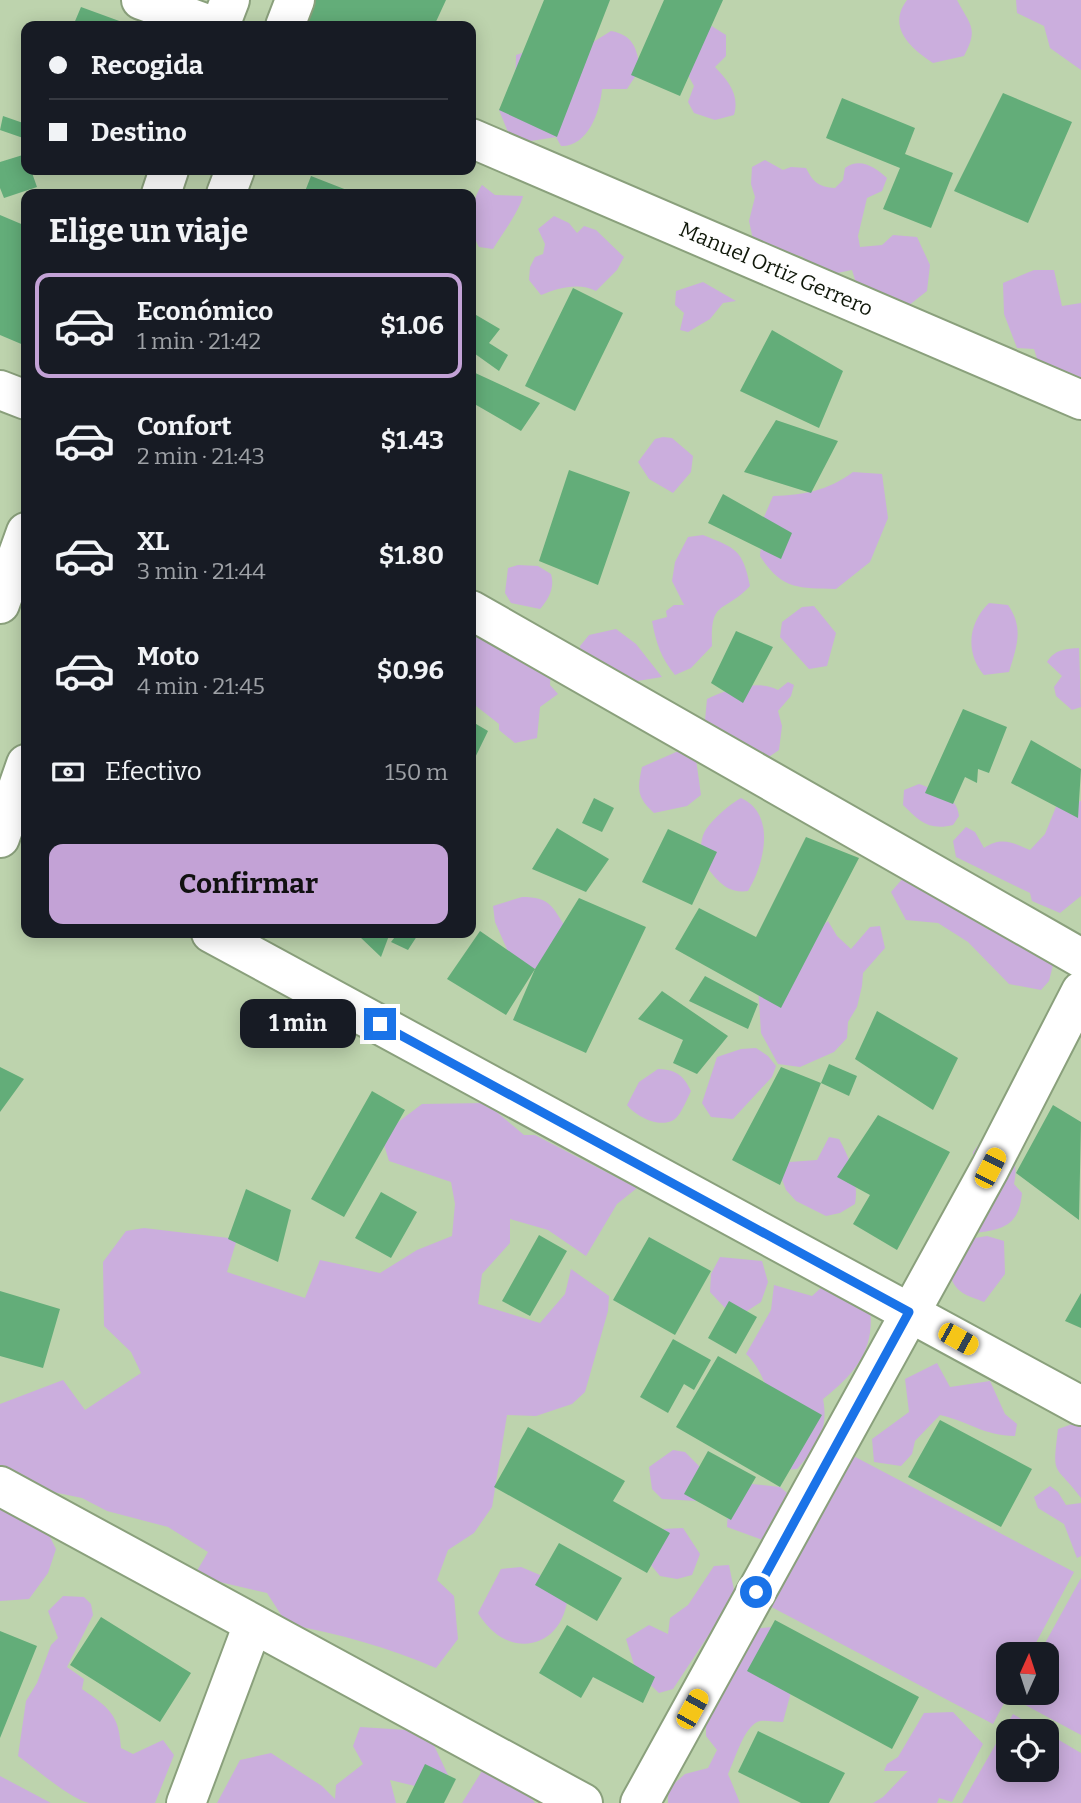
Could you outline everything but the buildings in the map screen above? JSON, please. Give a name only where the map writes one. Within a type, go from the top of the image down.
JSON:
[{"type":"street","points":[[141,0],[199,21]]},
{"type":"street","points":[[222,21],[230,0]]},
{"type":"street","points":[[287,21],[295,0]]},
{"type":"street","name":"Manuel Ortiz Gerrero","points":[[476,140],[1081,400]]},
{"type":"street","points":[[0,390],[21,398]]},
{"type":"street","points":[[0,604],[21,546]]},
{"type":"street","points":[[476,613],[1081,958]]},
{"type":"street","points":[[11,831],[21,786]]},
{"type":"street","points":[[220,938],[1081,1406]]},
{"type":"street","points":[[640,1803],[990,1168],[1081,991]]},
{"type":"street","points":[[0,1486],[583,1803]]},
{"type":"street","points":[[186,1803],[253,1624]]},
{"type":"shaded area","points":[[907,0],[957,0],[969,21],[972,33],[964,56],[933,63],[917,51],[900,29],[901,10]]},
{"type":"shaded area","points":[[1016,0],[1081,0],[1081,70],[1050,48],[1044,26],[1017,13]]},
{"type":"shaded area","points":[[705,22],[726,35],[726,56],[715,67],[728,83],[735,101],[734,115],[715,120],[694,113],[688,102],[694,86],[681,62]]},
{"type":"shaded area","points":[[611,31],[624,36],[633,44],[640,69],[627,89],[602,89],[595,118],[585,135],[570,145],[561,146],[556,137],[531,141],[508,132],[499,110],[513,84],[516,55],[531,50],[590,44]]},
{"type":"shaded area","points":[[765,160],[783,170],[791,167],[806,168],[817,183],[835,188],[843,180],[845,168],[856,163],[872,167],[887,178],[882,191],[867,198],[858,236],[860,247],[882,245],[893,235],[917,237],[930,265],[927,291],[908,306],[857,286],[852,270],[822,276],[805,269],[803,257],[796,255],[782,258],[754,244],[749,221],[755,197],[751,184],[752,167]]},
{"type":"shaded area","points":[[482,185],[495,195],[523,196],[493,249],[479,247],[476,240],[478,192]]},
{"type":"shaded area","points":[[554,216],[569,223],[577,233],[584,226],[596,230],[624,257],[617,270],[596,291],[576,286],[541,295],[529,280],[530,267],[535,257],[543,254],[545,244],[538,229]]},
{"type":"shaded area","points":[[1034,270],[1054,270],[1062,306],[1081,303],[1081,388],[1039,365],[1034,349],[1017,348],[1004,314],[1003,283]]},
{"type":"shaded area","points":[[703,282],[736,301],[723,303],[710,319],[688,332],[680,330],[684,313],[675,305],[676,291]]},
{"type":"shaded area","points":[[672,438],[693,456],[691,472],[673,493],[649,479],[638,462],[655,439]]},
{"type":"shaded area","points":[[853,472],[882,474],[888,518],[870,562],[836,589],[801,587],[784,581],[760,556],[764,517],[773,496],[815,491],[834,484]]},
{"type":"shaded area","points":[[703,535],[736,552],[744,564],[750,586],[716,613],[713,620],[712,646],[691,668],[675,675],[660,650],[652,621],[667,617],[666,611],[674,605],[684,605],[672,581],[675,562],[688,537]]},
{"type":"shaded area","points":[[518,565],[538,566],[551,574],[550,593],[540,609],[511,603],[505,593],[508,568]]},
{"type":"shaded area","points":[[989,603],[1008,605],[1016,622],[1018,637],[1009,672],[984,675],[974,657],[972,638],[977,620]]},
{"type":"shaded area","points":[[814,606],[836,633],[827,666],[809,669],[780,637],[782,622],[802,607]]},
{"type":"shaded area","points":[[476,623],[551,667],[550,685],[558,694],[540,707],[537,738],[515,743],[499,730],[499,724],[476,706]]},
{"type":"shaded area","points":[[616,629],[636,644],[662,677],[631,682],[583,669],[580,646],[589,635]]},
{"type":"shaded area","points":[[1079,648],[1081,707],[1072,710],[1056,696],[1054,687],[1062,676],[1047,662],[1057,652]]},
{"type":"shaded area","points":[[788,682],[794,685],[791,696],[778,711],[782,726],[779,750],[763,761],[705,720],[707,699],[715,695],[752,685],[778,690]]},
{"type":"shaded area","points":[[683,749],[696,759],[701,795],[687,806],[654,813],[641,797],[639,782],[642,767]]},
{"type":"shaded area","points":[[919,784],[950,798],[959,816],[953,825],[931,826],[914,816],[903,805],[904,790]]},
{"type":"shaded area","points":[[1060,797],[1069,803],[1081,801],[1081,896],[1060,913],[1032,901],[1030,893],[956,857],[953,841],[966,827],[975,832],[984,848],[1002,842],[1030,850],[1045,834]]},
{"type":"shaded area","points":[[741,798],[760,816],[764,841],[759,868],[748,891],[732,890],[725,886],[699,856],[707,828],[731,804]]},
{"type":"shaded area","points":[[904,877],[989,930],[1000,930],[1055,957],[1049,981],[1041,990],[1009,984],[968,942],[938,923],[906,920],[891,892]]},
{"type":"shaded area","points":[[522,897],[545,901],[566,928],[549,971],[514,965],[495,922],[493,906]]},
{"type":"shaded area","points":[[828,921],[837,936],[851,949],[870,927],[880,926],[885,948],[863,973],[857,1007],[848,1022],[847,1038],[834,1052],[800,1067],[778,1064],[761,1033],[758,985]]},
{"type":"shaded area","points":[[756,1048],[776,1066],[772,1077],[733,1119],[711,1117],[702,1103],[717,1057],[741,1049]]},
{"type":"shaded area","points":[[658,1069],[679,1074],[691,1091],[677,1117],[665,1123],[643,1118],[627,1105],[639,1082]]},
{"type":"shaded area","points":[[486,1103],[524,1135],[535,1135],[637,1188],[617,1204],[586,1256],[548,1230],[510,1219],[510,1243],[482,1274],[478,1304],[540,1323],[565,1294],[571,1269],[609,1296],[608,1311],[585,1392],[572,1404],[536,1416],[507,1415],[492,1507],[474,1533],[448,1550],[437,1580],[454,1596],[458,1639],[436,1668],[363,1642],[287,1624],[267,1593],[194,1576],[208,1552],[168,1527],[107,1511],[82,1498],[0,1481],[0,1404],[63,1380],[85,1410],[141,1373],[131,1352],[104,1326],[103,1262],[126,1231],[144,1228],[237,1239],[227,1272],[305,1298],[320,1260],[380,1273],[417,1250],[452,1236],[455,1204],[451,1182],[389,1161],[381,1135],[422,1104]]},
{"type":"shaded area","points":[[988,1132],[1011,1154],[1015,1167],[1014,1184],[1022,1193],[1017,1212],[1008,1224],[994,1230],[974,1233],[973,1152]]},
{"type":"shaded area","points":[[829,1137],[839,1139],[847,1154],[855,1179],[856,1195],[855,1204],[840,1213],[826,1216],[796,1201],[786,1190],[776,1163],[817,1160]]},
{"type":"shaded area","points":[[987,1236],[1004,1241],[1005,1274],[984,1302],[959,1290],[950,1275],[969,1239]]},
{"type":"shaded area","points":[[720,1257],[762,1261],[768,1282],[761,1302],[744,1313],[725,1308],[710,1292],[711,1274]]},
{"type":"shaded area","points":[[774,1285],[812,1296],[823,1286],[869,1301],[871,1317],[870,1332],[862,1357],[846,1378],[823,1399],[823,1429],[810,1453],[797,1469],[785,1470],[768,1392],[755,1364],[746,1354],[771,1310]]},
{"type":"shaded area","points":[[937,1363],[950,1387],[990,1381],[1005,1414],[1017,1424],[1015,1436],[994,1434],[940,1415],[915,1441],[912,1454],[901,1466],[874,1462],[872,1439],[909,1412],[905,1379]]},
{"type":"shaded area","points":[[1081,1421],[1081,1498],[1060,1474],[1055,1456],[1058,1429]]},
{"type":"shaded area","points":[[673,1450],[685,1452],[703,1470],[697,1501],[662,1499],[652,1489],[649,1467]]},
{"type":"shaded area","points":[[842,1450],[1074,1572],[1036,1642],[996,1642],[996,1705],[1003,1705],[993,1724],[762,1602]]},
{"type":"shaded area","points":[[752,1484],[780,1487],[787,1493],[787,1506],[768,1542],[727,1527],[729,1491]]},
{"type":"shaded area","points":[[1050,1486],[1058,1492],[1066,1505],[1081,1503],[1081,1556],[1077,1558],[1064,1524],[1038,1508],[1034,1497]]},
{"type":"shaded area","points":[[0,1496],[42,1521],[56,1549],[48,1573],[29,1599],[0,1601]]},
{"type":"shaded area","points":[[683,1528],[700,1554],[692,1575],[677,1579],[660,1576],[651,1565],[662,1529]]},
{"type":"shaded area","points":[[729,1565],[735,1595],[673,1689],[659,1693],[636,1671],[626,1639],[649,1625],[668,1634],[670,1618],[688,1605],[714,1566]]},
{"type":"shaded area","points":[[521,1567],[552,1580],[568,1593],[557,1627],[546,1637],[533,1643],[504,1639],[490,1629],[478,1613],[501,1569]]},
{"type":"shaded area","points":[[1081,1578],[1081,1735],[1059,1723],[1059,1719],[1051,1719],[1025,1705],[1059,1705],[1059,1642],[1046,1642]]},
{"type":"shaded area","points":[[63,1596],[84,1597],[91,1604],[93,1615],[67,1667],[84,1679],[82,1689],[106,1707],[115,1719],[121,1748],[133,1754],[163,1740],[174,1755],[155,1803],[89,1803],[80,1800],[18,1756],[26,1701],[37,1683],[51,1645],[58,1638],[48,1611]]},
{"type":"shaded area","points":[[771,1627],[793,1630],[791,1692],[783,1722],[760,1721],[754,1724],[741,1744],[728,1774],[740,1803],[668,1803],[668,1789],[685,1774],[708,1768],[717,1750],[706,1736],[706,1717],[744,1630]]},
{"type":"shaded area","points":[[953,1712],[983,1744],[952,1802],[939,1798],[937,1803],[873,1803],[883,1797],[908,1771],[884,1771],[887,1764],[898,1757],[924,1713]]},
{"type":"shaded area","points":[[360,1727],[407,1730],[431,1739],[448,1775],[447,1784],[415,1786],[390,1780],[396,1803],[217,1803],[240,1760],[271,1753],[322,1786],[335,1799],[336,1785],[363,1764],[353,1746]]},
{"type":"shaded area","points":[[1059,1740],[1081,1753],[1081,1803],[962,1803],[996,1744],[996,1782],[1059,1782]]},
{"type":"shaded area","points":[[482,1771],[496,1773],[511,1781],[535,1803],[462,1803]]},
{"type":"shaded area","points":[[0,1776],[51,1803],[0,1803]]},
{"type":"route","points":[[380,1024],[909,1312],[756,1592]]}]
